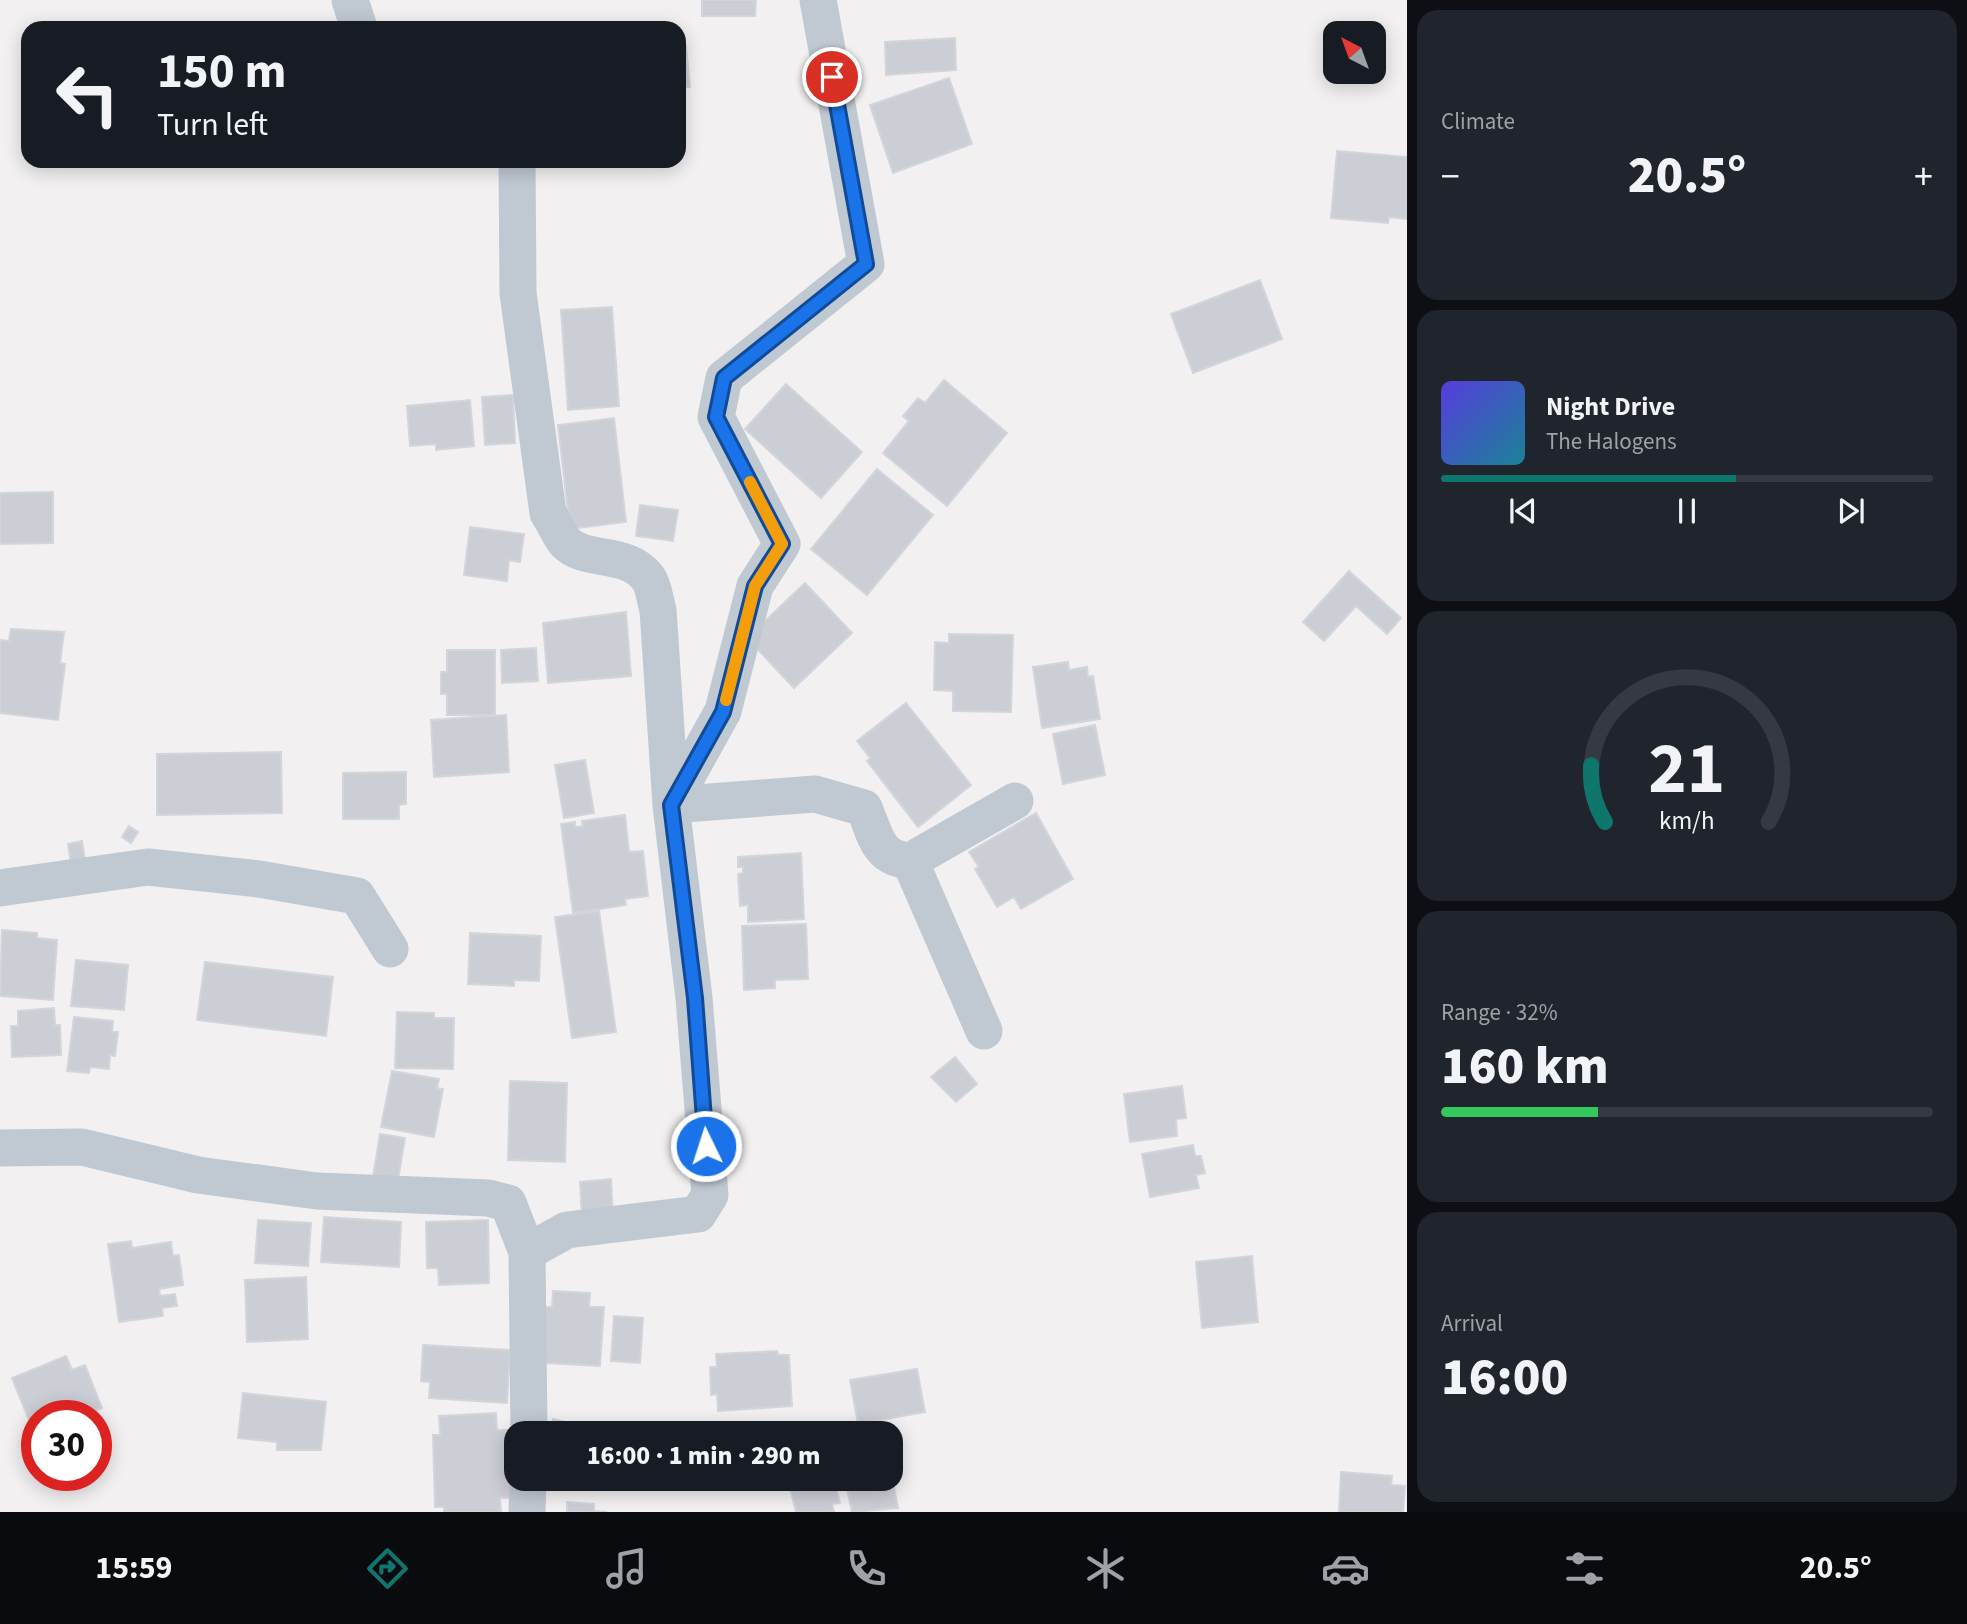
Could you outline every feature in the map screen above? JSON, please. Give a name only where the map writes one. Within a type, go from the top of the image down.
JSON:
[{"type":"street","points":[[351,0],[357,21]]},
{"type":"street","points":[[671,805],[723,712],[755,586],[782,544],[716,417],[724,378],[866,264],[818,0]]},
{"type":"street","points":[[517,168],[518,293],[548,513],[566,542],[582,553],[614,557],[632,565],[649,579],[658,610],[671,805],[695,998],[710,1195],[698,1214],[567,1230],[527,1252]]},
{"type":"street","points":[[671,805],[815,794],[864,808],[884,854],[895,860],[910,861],[1015,801]]},
{"type":"street","points":[[910,861],[984,1031]]},
{"type":"street","points":[[0,888],[148,867],[259,879],[357,896],[390,949]]},
{"type":"street","points":[[0,1148],[82,1147],[198,1175],[317,1191],[488,1198],[508,1203],[527,1252],[529,1421]]},
{"type":"street","points":[[527,1512],[528,1491]]},
{"type":"building","points":[[702,0],[756,0],[755,16],[702,16]]},
{"type":"building","points":[[955,38],[956,70],[886,75],[885,42]]},
{"type":"building","points":[[686,46],[690,87],[686,87]]},
{"type":"building","points":[[949,78],[972,144],[893,173],[870,105]]},
{"type":"building","points":[[1337,151],[1407,157],[1407,219],[1389,217],[1388,223],[1331,218]]},
{"type":"building","points":[[1260,280],[1282,339],[1193,373],[1171,314]]},
{"type":"building","points":[[612,307],[619,406],[568,410],[561,310]]},
{"type":"building","points":[[944,380],[1007,433],[947,506],[883,453],[909,421],[903,416],[918,398],[925,403]]},
{"type":"building","points":[[786,384],[862,452],[821,498],[745,429]]},
{"type":"building","points":[[513,395],[515,443],[485,445],[482,397]]},
{"type":"building","points":[[470,400],[474,446],[436,450],[436,444],[410,446],[407,406]]},
{"type":"building","points":[[614,418],[626,522],[570,529],[558,425]]},
{"type":"building","points":[[877,469],[933,515],[867,595],[811,549]]},
{"type":"building","points":[[53,492],[53,543],[0,544],[0,493]]},
{"type":"building","points":[[640,505],[678,510],[673,541],[636,536]]},
{"type":"building","points":[[470,527],[524,534],[520,562],[509,560],[507,581],[464,575]]},
{"type":"building","points":[[1349,571],[1401,618],[1387,634],[1356,606],[1324,641],[1303,622]]},
{"type":"building","points":[[805,583],[852,633],[794,688],[747,638]]},
{"type":"building","points":[[626,612],[631,676],[548,683],[543,623]]},
{"type":"building","points":[[11,629],[64,632],[60,663],[65,664],[58,720],[0,713],[0,640],[9,641]]},
{"type":"building","points":[[949,634],[1013,635],[1011,712],[953,711],[953,691],[934,690],[935,642],[949,643]]},
{"type":"building","points":[[536,648],[538,681],[502,683],[501,650]]},
{"type":"building","points":[[447,650],[495,650],[495,715],[447,715],[447,694],[441,694],[441,672],[447,672]]},
{"type":"building","points":[[1068,662],[1069,670],[1087,667],[1088,677],[1093,676],[1100,719],[1042,728],[1033,667]]},
{"type":"building","points":[[906,703],[971,785],[918,827],[867,761],[870,758],[857,741]]},
{"type":"building","points":[[506,715],[509,772],[434,777],[431,720]]},
{"type":"building","points":[[1095,725],[1105,775],[1063,784],[1053,734]]},
{"type":"building","points":[[281,752],[282,813],[157,815],[157,754]]},
{"type":"building","points":[[585,760],[594,813],[564,818],[555,765]]},
{"type":"building","points":[[406,772],[406,804],[399,805],[399,819],[343,819],[343,773]]},
{"type":"building","points":[[1036,813],[1073,879],[1021,909],[1014,897],[997,907],[975,869],[979,867],[969,852]]},
{"type":"building","points":[[625,815],[629,852],[643,851],[648,896],[625,899],[626,905],[573,913],[561,824],[575,822],[575,827],[583,826],[582,821]]},
{"type":"building","points":[[129,826],[138,832],[131,843],[122,837]]},
{"type":"building","points":[[82,841],[85,860],[71,863],[68,844]]},
{"type":"building","points":[[801,853],[804,919],[748,922],[748,905],[740,906],[738,874],[743,873],[743,867],[738,867],[738,857]]},
{"type":"building","points":[[599,911],[616,1032],[572,1038],[555,917]]},
{"type":"building","points":[[806,924],[808,979],[775,980],[775,988],[744,990],[742,926]]},
{"type":"building","points":[[2,930],[37,933],[37,938],[57,940],[53,1000],[0,996]]},
{"type":"building","points":[[470,933],[541,936],[539,981],[514,980],[514,986],[468,984]]},
{"type":"building","points":[[76,960],[128,965],[124,1010],[71,1006]]},
{"type":"building","points":[[205,962],[333,977],[326,1036],[197,1020]]},
{"type":"building","points":[[54,1008],[55,1025],[60,1025],[61,1055],[12,1057],[11,1026],[18,1026],[18,1011]]},
{"type":"building","points":[[397,1012],[434,1013],[434,1018],[454,1018],[453,1069],[395,1068]]},
{"type":"building","points":[[74,1017],[113,1021],[112,1032],[118,1032],[115,1056],[110,1055],[109,1069],[90,1067],[89,1073],[67,1071]]},
{"type":"building","points":[[955,1057],[977,1084],[956,1102],[931,1077]]},
{"type":"building","points":[[392,1071],[439,1079],[437,1088],[443,1089],[434,1137],[381,1127]]},
{"type":"building","points":[[510,1081],[567,1083],[565,1162],[508,1160]]},
{"type":"building","points":[[1182,1086],[1186,1118],[1176,1119],[1177,1136],[1130,1142],[1124,1094]]},
{"type":"building","points":[[380,1134],[405,1138],[397,1186],[372,1183]]},
{"type":"building","points":[[1193,1145],[1195,1156],[1201,1156],[1205,1173],[1196,1175],[1199,1188],[1150,1197],[1142,1154]]},
{"type":"building","points":[[611,1179],[613,1216],[582,1218],[580,1182]]},
{"type":"building","points":[[324,1217],[401,1222],[399,1267],[321,1262]]},
{"type":"building","points":[[258,1220],[311,1223],[308,1266],[255,1263]]},
{"type":"building","points":[[488,1220],[489,1283],[439,1285],[438,1268],[427,1268],[426,1222]]},
{"type":"building","points":[[131,1241],[132,1248],[171,1242],[173,1256],[179,1255],[183,1285],[159,1289],[160,1296],[175,1294],[177,1306],[162,1308],[163,1316],[119,1322],[108,1244]]},
{"type":"building","points":[[1252,1256],[1258,1322],[1202,1328],[1196,1262]]},
{"type":"building","points":[[306,1277],[308,1339],[247,1342],[245,1280]]},
{"type":"building","points":[[553,1291],[590,1293],[589,1307],[604,1307],[600,1366],[545,1363],[537,1307],[552,1307]]},
{"type":"building","points":[[614,1316],[643,1318],[640,1363],[611,1361]]},
{"type":"building","points":[[423,1345],[510,1350],[507,1403],[429,1398],[430,1382],[421,1381]]},
{"type":"building","points":[[777,1351],[778,1355],[789,1355],[792,1406],[718,1411],[717,1394],[711,1395],[710,1367],[717,1367],[716,1354]]},
{"type":"building","points":[[66,1356],[72,1370],[85,1365],[99,1400],[21,1400],[12,1378]]},
{"type":"building","points":[[917,1369],[925,1412],[875,1421],[857,1421],[850,1380]]},
{"type":"building","points":[[243,1393],[326,1402],[321,1450],[277,1450],[277,1442],[238,1438]]},
{"type":"building","points":[[496,1413],[497,1430],[504,1430],[504,1491],[510,1491],[510,1498],[500,1498],[501,1512],[444,1512],[444,1507],[435,1507],[433,1435],[440,1435],[439,1416]]},
{"type":"building","points":[[1341,1472],[1392,1476],[1391,1485],[1405,1486],[1403,1512],[1339,1512]]},
{"type":"building","points":[[791,1491],[837,1491],[840,1503],[832,1504],[834,1512],[796,1512]]},
{"type":"building","points":[[848,1491],[895,1491],[898,1508],[852,1512]]},
{"type":"building","points":[[567,1502],[594,1504],[594,1511],[607,1512],[567,1512]]},
{"type":"slow traffic","points":[[726,700],[755,586],[782,544],[750,482]]},
{"type":"route","points":[[706,1146],[695,998],[671,805],[723,712],[755,586],[782,544],[716,417],[724,378],[866,264],[832,77]]}]
